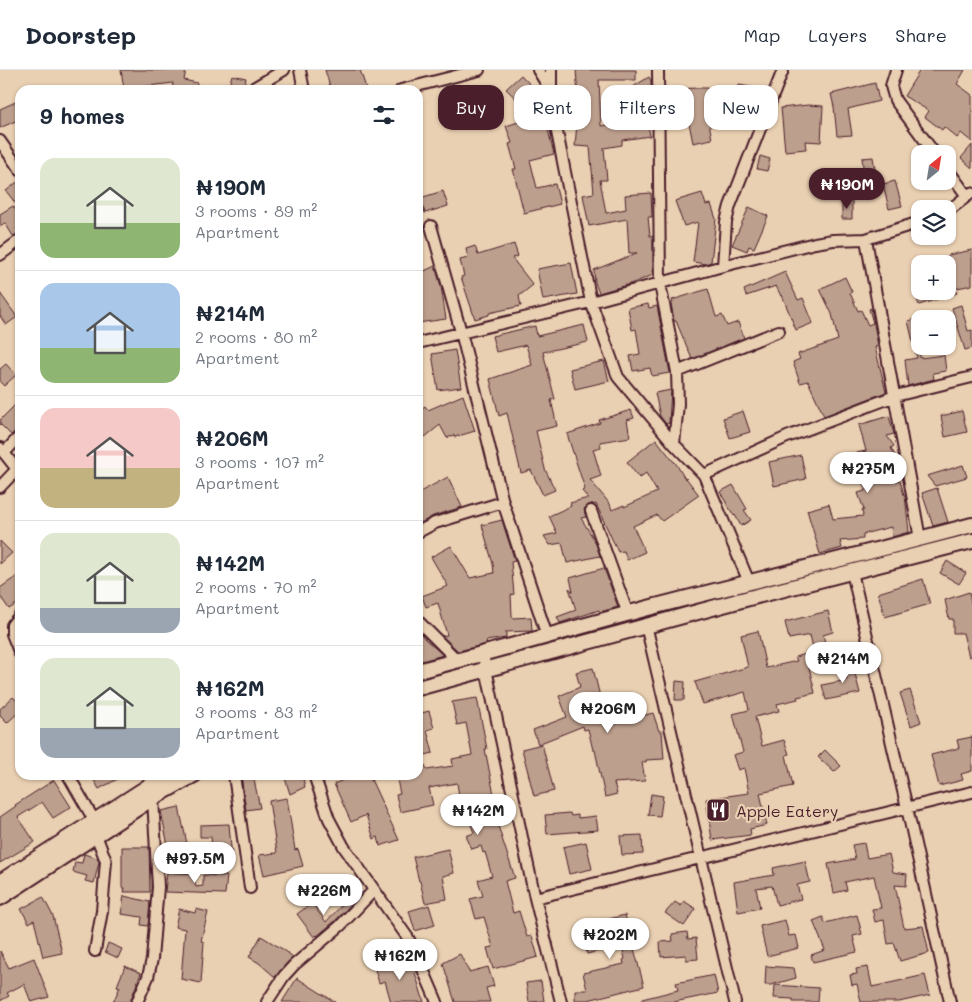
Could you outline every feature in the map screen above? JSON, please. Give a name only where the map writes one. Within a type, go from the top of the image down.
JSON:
[{"type":"main road","points":[[423,670],[749,582],[972,525]]},
{"type":"main road","points":[[423,687],[646,625],[972,541]]},
{"type":"main road","points":[[0,882],[158,780]]},
{"type":"main road","points":[[0,898],[153,798],[185,780]]},
{"type":"street","points":[[258,85],[284,70]]},
{"type":"street","points":[[300,70],[303,85]]},
{"type":"street","points":[[420,85],[478,70]]},
{"type":"street","points":[[538,70],[547,85]]},
{"type":"street","points":[[551,70],[551,85]]},
{"type":"street","points":[[658,70],[660,284],[677,372],[678,404],[674,444]]},
{"type":"street","points":[[723,266],[726,222],[730,206],[783,70]]},
{"type":"street","points":[[896,70],[891,86],[895,100],[928,145]]},
{"type":"street","points":[[557,130],[591,302],[618,377],[674,444],[704,475],[749,582]]},
{"type":"street","points":[[0,141],[15,163]]},
{"type":"street","points":[[956,179],[970,194],[956,205]]},
{"type":"street","points":[[423,342],[591,302],[723,266],[833,240],[866,239],[911,225]]},
{"type":"street","points":[[431,226],[503,502],[547,636]]},
{"type":"street","points":[[866,239],[920,539]]},
{"type":"street","points":[[0,255],[15,244]]},
{"type":"street","points":[[677,372],[779,331]]},
{"type":"street","points":[[704,475],[787,438],[895,396],[972,377]]},
{"type":"street","points":[[15,440],[2,450],[15,466]]},
{"type":"street","points":[[0,487],[15,474]]},
{"type":"street","points":[[423,529],[435,523],[503,502]]},
{"type":"street","points":[[591,511],[628,614]]},
{"type":"street","points":[[852,572],[908,808],[950,1002]]},
{"type":"street","points":[[15,621],[12,625],[12,634],[15,642]]},
{"type":"street","points":[[646,625],[734,1002]]},
{"type":"street","points":[[423,626],[458,661]]},
{"type":"street","points":[[483,655],[535,898],[561,1002]]},
{"type":"street","points":[[71,780],[94,820]]},
{"type":"street","points":[[235,780],[250,888]]},
{"type":"street","points":[[316,780],[333,826],[344,846],[408,938],[436,1002]]},
{"type":"street","points":[[535,898],[972,792]]},
{"type":"street","points":[[137,1002],[148,977],[152,959],[158,887],[153,798]]},
{"type":"street","points":[[95,951],[102,911],[106,861],[96,835]]},
{"type":"street","points":[[266,1002],[294,965],[340,926],[374,890]]},
{"type":"building","points":[[121,70],[186,70],[184,80],[197,83],[197,85],[173,85],[173,83],[123,85]]},
{"type":"building","points":[[325,70],[360,70],[365,85],[330,85]]},
{"type":"building","points":[[576,70],[636,70],[636,80],[599,80],[601,130],[649,130],[650,136],[622,140],[622,145],[604,148],[607,180],[600,180],[606,213],[626,209],[625,195],[651,193],[652,217],[648,217],[650,236],[653,236],[653,275],[599,293],[595,283],[594,270],[637,253],[629,253],[627,219],[589,226],[583,195],[594,193],[590,147],[575,146],[576,130],[591,130],[591,85],[577,85]]},
{"type":"building","points":[[920,70],[965,70],[957,84],[972,95],[972,142],[961,133],[957,138],[944,127],[942,130],[925,117],[929,111],[904,96]]},
{"type":"building","points":[[232,75],[246,78],[244,85],[229,85]]},
{"type":"building","points":[[521,75],[531,85],[514,85],[514,97],[506,89]]},
{"type":"building","points":[[649,77],[651,81],[651,85],[636,85]]},
{"type":"building","points":[[875,83],[879,101],[848,109],[852,135],[837,136],[831,94]]},
{"type":"building","points":[[694,88],[704,88],[704,130],[710,130],[712,139],[693,143],[690,130],[694,130]]},
{"type":"building","points":[[15,102],[15,121],[0,128],[0,109]]},
{"type":"building","points":[[808,105],[823,106],[821,142],[805,141],[806,149],[785,151],[781,108]]},
{"type":"building","points":[[514,123],[514,130],[548,130],[554,154],[530,160],[537,188],[555,184],[560,204],[524,213],[513,169],[516,169],[509,144],[512,143],[506,126]]},
{"type":"building","points":[[972,145],[972,168],[961,158]]},
{"type":"building","points":[[760,156],[770,159],[767,171],[757,169]]},
{"type":"building","points":[[873,157],[876,176],[875,190],[856,189],[857,174],[864,175],[862,158]]},
{"type":"building","points":[[895,181],[902,206],[889,209],[883,184]]},
{"type":"building","points":[[15,184],[15,203],[6,191]]},
{"type":"building","points":[[443,191],[448,206],[425,213],[423,197]]},
{"type":"building","points":[[702,193],[706,205],[711,204],[716,219],[711,262],[705,264],[693,262],[698,222],[684,226],[675,201]]},
{"type":"building","points":[[852,201],[852,219],[842,219],[842,202]]},
{"type":"building","points":[[13,206],[15,209],[15,235],[13,236],[5,223],[0,226],[0,214]]},
{"type":"building","points":[[749,207],[768,216],[754,248],[749,246],[747,251],[732,245]]},
{"type":"building","points":[[514,244],[518,256],[512,258],[533,285],[519,296],[521,306],[489,313],[489,315],[475,319],[461,277],[464,276],[460,260],[468,258],[466,249],[475,246],[478,255]]},
{"type":"building","points":[[972,250],[972,285],[956,288],[956,255],[948,255]]},
{"type":"building","points":[[571,263],[577,294],[543,300],[537,269]]},
{"type":"building","points":[[435,266],[441,286],[446,319],[423,322],[423,272]]},
{"type":"building","points":[[785,272],[798,300],[803,298],[813,323],[796,330],[782,295],[776,286],[746,296],[744,290]]},
{"type":"building","points":[[845,277],[858,311],[861,310],[868,325],[873,323],[869,309],[871,308],[878,346],[875,347],[886,392],[824,416],[808,381],[800,383],[793,362],[800,359],[798,354],[838,340],[832,314],[820,289]]},
{"type":"building","points":[[708,289],[716,317],[722,315],[727,326],[738,322],[744,338],[692,359],[676,321],[674,321],[671,303],[673,303],[672,300]]},
{"type":"building","points":[[0,293],[15,314],[15,318],[6,325],[0,316]]},
{"type":"building","points":[[917,300],[935,300],[919,305]]},
{"type":"building","points":[[648,304],[649,308],[657,306],[670,373],[652,376],[650,368],[633,371],[630,356],[640,354],[636,329],[632,330],[628,308]]},
{"type":"building","points":[[961,305],[968,331],[972,330],[972,348],[965,350],[956,321],[956,310],[953,310],[952,308]]},
{"type":"building","points":[[911,320],[911,333],[908,321]]},
{"type":"building","points":[[584,325],[588,342],[543,352],[555,399],[551,400],[557,426],[536,431],[545,469],[555,490],[543,495],[531,470],[521,473],[507,413],[499,416],[490,379],[532,365],[526,345],[496,352],[492,336],[535,326],[537,336]]},
{"type":"building","points":[[455,350],[461,387],[438,390],[432,354]]},
{"type":"building","points":[[916,355],[920,355],[920,358],[944,355],[946,371],[933,373],[934,379],[908,386],[905,360],[917,358]]},
{"type":"building","points":[[604,361],[609,381],[575,389],[570,369]]},
{"type":"building","points":[[6,364],[15,374],[4,386],[0,382],[0,369]]},
{"type":"building","points":[[671,390],[669,423],[666,424],[660,416],[655,393]]},
{"type":"building","points":[[463,395],[475,431],[447,438],[440,425],[425,437],[423,434],[423,407],[425,406],[428,410]]},
{"type":"building","points":[[15,405],[15,432],[11,435],[0,424],[0,420]]},
{"type":"building","points":[[631,410],[634,418],[627,420],[630,437],[600,442],[601,447],[593,449],[601,476],[590,480],[610,504],[612,510],[624,505],[624,507],[657,492],[646,473],[639,478],[627,462],[656,439],[699,495],[662,521],[657,515],[633,526],[645,552],[627,560],[624,551],[618,552],[596,504],[588,505],[584,509],[586,517],[581,518],[595,541],[600,556],[567,563],[562,543],[550,545],[544,536],[557,533],[549,516],[571,506],[570,503],[588,498],[582,491],[585,489],[567,434],[600,423],[599,420]]},
{"type":"building","points":[[743,411],[750,432],[730,438],[723,418]]},
{"type":"building","points":[[962,411],[967,432],[945,437],[941,416]]},
{"type":"building","points":[[889,416],[894,434],[887,436],[894,446],[891,448],[898,461],[896,463],[896,481],[900,480],[905,495],[909,532],[892,537],[891,527],[863,534],[863,539],[840,541],[842,548],[820,554],[807,510],[829,504],[833,519],[863,516],[862,510],[864,510],[858,493],[865,491],[856,453],[866,451],[859,425]]},
{"type":"building","points":[[801,455],[806,479],[774,486],[769,462]]},
{"type":"building","points":[[963,465],[967,477],[935,486],[927,476]]},
{"type":"building","points":[[448,477],[462,507],[433,516],[423,522],[423,490]]},
{"type":"building","points":[[733,485],[747,509],[744,510],[751,520],[741,526],[720,492]]},
{"type":"building","points":[[937,488],[948,522],[933,526],[922,493]]},
{"type":"building","points":[[502,520],[515,561],[511,562],[514,594],[511,595],[512,615],[513,618],[531,617],[532,631],[506,632],[506,638],[486,641],[487,644],[458,651],[442,636],[447,635],[438,603],[426,607],[423,596],[448,586],[431,557],[451,546],[470,578],[494,573],[482,525]]},
{"type":"building","points":[[0,541],[12,553],[0,564]]},
{"type":"building","points":[[947,561],[966,573],[959,584],[940,573]]},
{"type":"building","points":[[604,568],[618,607],[600,612],[599,610],[560,623],[557,617],[576,610],[569,588],[573,592],[570,578]]},
{"type":"building","points":[[15,578],[15,605],[9,609],[0,596],[0,588]]},
{"type":"building","points":[[923,579],[930,604],[885,617],[878,593]]},
{"type":"building","points":[[969,592],[972,608],[972,656],[969,657],[963,633],[953,633],[953,619],[949,619],[945,600]]},
{"type":"building","points":[[828,611],[833,632],[823,635],[830,661],[809,667],[815,693],[777,704],[779,711],[755,717],[762,746],[784,740],[789,754],[786,755],[793,786],[760,793],[767,825],[750,829],[751,835],[712,840],[706,799],[749,793],[744,768],[738,770],[733,755],[743,752],[733,714],[749,710],[745,692],[703,704],[695,682],[748,667],[741,635],[758,631],[766,668],[797,661],[795,657],[814,652],[810,635],[789,639],[785,622]]},
{"type":"building","points":[[423,636],[425,639],[443,655],[423,661]]},
{"type":"building","points":[[855,661],[857,674],[855,674],[860,693],[826,700],[822,685],[847,680],[845,663]]},
{"type":"building","points":[[593,668],[602,705],[608,704],[613,724],[653,713],[659,731],[662,731],[664,759],[642,762],[645,781],[614,783],[617,794],[605,797],[595,750],[593,750],[588,729],[584,730],[583,726],[538,744],[533,730],[567,717],[559,696],[580,687],[576,672]]},
{"type":"building","points":[[676,681],[685,682],[684,700],[675,700]]},
{"type":"building","points":[[910,690],[921,722],[911,726],[900,693]]},
{"type":"building","points":[[13,697],[15,699],[15,716],[7,723],[0,716],[0,709]]},
{"type":"building","points":[[477,698],[495,800],[498,799],[504,817],[496,820],[515,878],[505,881],[513,913],[519,911],[527,937],[532,936],[538,957],[493,969],[487,948],[493,947],[484,917],[476,919],[470,899],[483,896],[478,880],[492,876],[485,852],[483,853],[481,846],[472,849],[466,836],[474,833],[462,796],[459,796],[457,783],[429,788],[433,805],[400,812],[396,795],[400,794],[397,780],[423,780],[423,766],[425,765],[427,770],[453,766],[452,759],[472,755],[466,723],[457,725],[452,702]]},
{"type":"building","points":[[429,711],[434,728],[427,730],[433,753],[423,756],[423,713]]},
{"type":"building","points":[[972,737],[972,771],[961,774],[963,780],[939,786],[931,755],[959,748],[957,740]]},
{"type":"building","points":[[542,744],[554,791],[534,796],[522,749]]},
{"type":"building","points":[[825,750],[841,766],[834,772],[818,757]]},
{"type":"building","points":[[54,780],[71,807],[53,818],[42,802],[18,817],[35,842],[0,863],[0,817]]},
{"type":"building","points":[[94,780],[116,780],[99,789]]},
{"type":"building","points":[[242,780],[254,780],[260,808],[246,810]]},
{"type":"building","points":[[286,780],[303,780],[305,787],[290,794]]},
{"type":"building","points":[[343,780],[371,780],[399,840],[380,846],[378,837],[374,839],[366,815],[351,822],[334,784]]},
{"type":"building","points":[[651,794],[663,796],[660,816],[648,815]]},
{"type":"building","points":[[287,798],[295,850],[298,849],[303,866],[264,875],[259,855],[277,853],[269,801]]},
{"type":"building","points":[[179,807],[189,853],[188,862],[167,863],[168,846],[161,811]]},
{"type":"building","points":[[570,813],[571,816],[578,815],[578,818],[596,816],[598,830],[547,834],[545,815]]},
{"type":"building","points":[[229,824],[232,859],[213,860],[211,837],[200,837],[200,825]]},
{"type":"building","points":[[642,835],[643,854],[622,855],[620,836]]},
{"type":"building","points":[[586,842],[592,869],[569,874],[563,847]]},
{"type":"building","points":[[864,843],[867,858],[889,854],[893,872],[907,874],[906,886],[895,885],[904,928],[923,926],[929,953],[900,961],[894,943],[888,944],[884,920],[875,922],[872,909],[881,908],[874,876],[845,882],[847,890],[834,893],[828,864],[855,859],[852,845]]},
{"type":"building","points":[[122,847],[149,847],[150,892],[124,892],[125,888],[122,888]]},
{"type":"building","points":[[448,849],[454,873],[443,876],[447,899],[425,903],[413,857]]},
{"type":"building","points":[[84,854],[97,858],[99,862],[94,883],[85,881],[87,876],[73,872],[75,862],[82,863]]},
{"type":"building","points":[[805,861],[810,882],[797,885],[801,899],[777,905],[772,886],[756,888],[760,908],[738,912],[734,882],[774,875],[773,868]]},
{"type":"building","points":[[167,872],[193,874],[196,887],[203,886],[203,875],[227,876],[225,894],[165,892]]},
{"type":"building","points":[[357,889],[362,893],[335,921],[317,936],[314,937],[297,914],[312,903],[326,922]]},
{"type":"building","points":[[124,896],[150,902],[148,926],[141,925],[142,917],[121,914]]},
{"type":"building","points":[[43,897],[53,916],[62,953],[43,957],[34,920],[29,923],[21,909]]},
{"type":"building","points":[[684,901],[696,909],[684,926],[665,913],[675,902],[681,906]]},
{"type":"building","points":[[429,905],[435,925],[415,931],[409,911]]},
{"type":"building","points":[[179,909],[195,913],[196,909],[208,912],[201,941],[204,942],[201,983],[181,979],[185,929],[175,927]]},
{"type":"building","points":[[625,915],[644,986],[588,1000],[575,1000],[575,990],[587,990],[583,973],[624,964],[623,960],[625,959],[620,938],[601,942],[603,950],[587,954],[580,926]]},
{"type":"building","points":[[857,915],[862,934],[853,936],[857,952],[813,962],[811,955],[825,950],[813,921],[823,917],[825,923]]},
{"type":"building","points":[[785,920],[789,936],[796,935],[799,948],[767,956],[760,926]]},
{"type":"building","points":[[687,932],[688,939],[696,938],[698,959],[686,960],[686,955],[661,957],[660,942],[673,941],[672,934]]},
{"type":"building","points":[[261,936],[293,957],[275,977],[249,957]]},
{"type":"building","points":[[108,943],[122,949],[118,958],[105,952]]},
{"type":"building","points":[[0,951],[9,968],[34,958],[49,997],[31,1002],[24,984],[7,993],[9,996],[0,1001]]},
{"type":"building","points":[[460,954],[469,972],[488,967],[494,986],[486,988],[490,1002],[455,1002],[443,963]]},
{"type":"building","points":[[403,957],[406,965],[412,963],[424,1002],[391,1002],[385,981],[379,983],[374,966]]},
{"type":"building","points":[[125,966],[141,973],[130,1002],[113,1002],[120,987],[117,986]]},
{"type":"building","points":[[766,966],[794,968],[796,978],[765,985]]},
{"type":"building","points":[[868,967],[872,987],[925,975],[930,995],[899,1002],[861,1002],[857,984],[852,985],[850,975],[857,974],[856,969]]},
{"type":"building","points":[[714,975],[718,993],[674,1002],[643,1002],[642,999],[678,990],[676,983]]},
{"type":"building","points":[[297,978],[335,1002],[282,1002]]},
{"type":"building","points":[[541,981],[544,1001],[529,1002],[526,983]]},
{"type":"building","points":[[775,985],[819,988],[818,1002],[793,1002],[793,999],[774,998]]},
{"type":"place","name":"Apple Eatery","points":[[718,810]]}]
